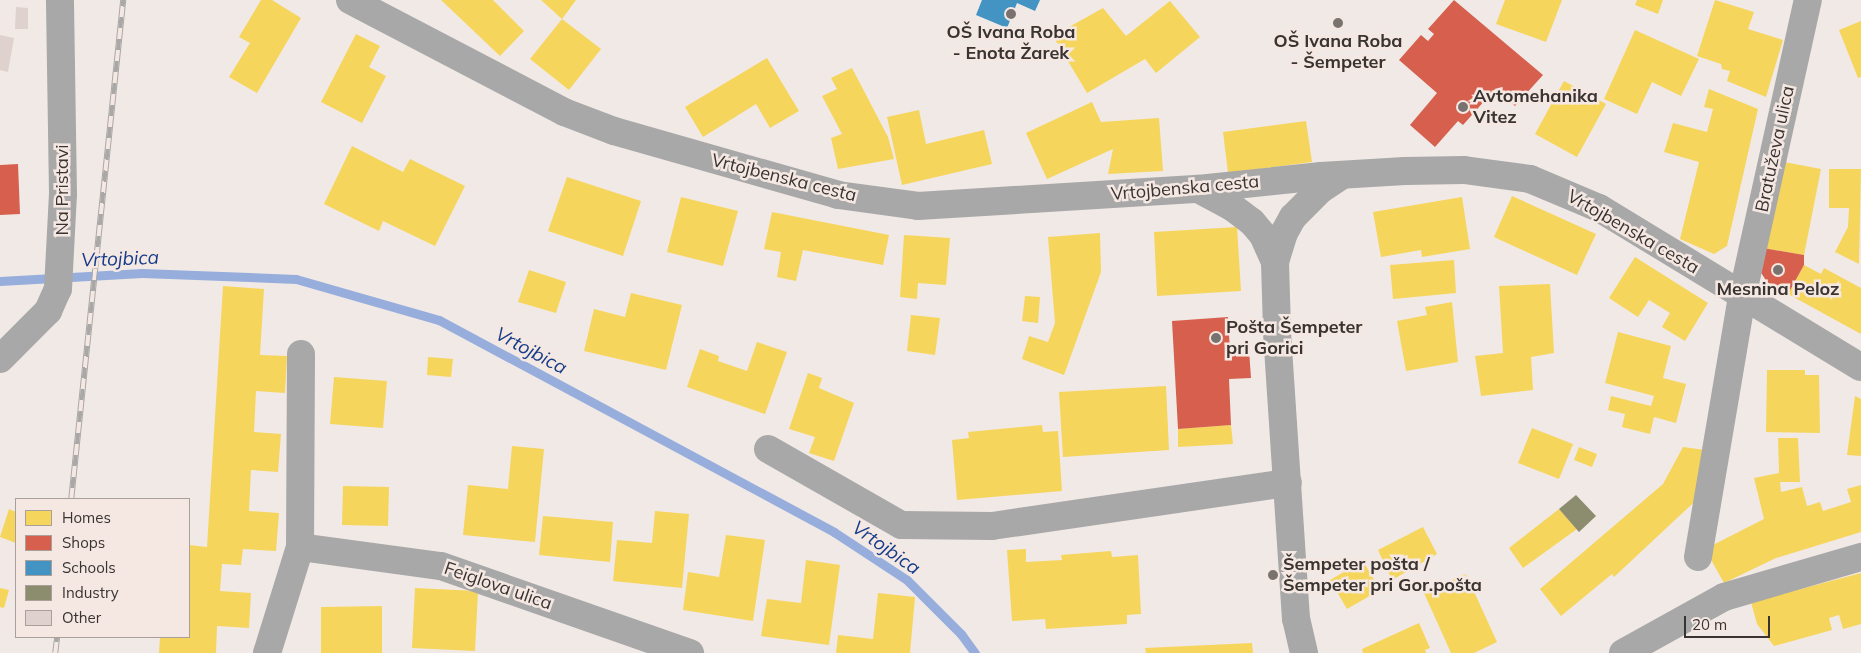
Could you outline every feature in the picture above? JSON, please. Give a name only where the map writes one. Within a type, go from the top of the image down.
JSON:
[{"type":"street","name":"Na Pristavi","points":[[0,359],[48,311],[58,289],[62,251],[60,0]]},
{"type":"street","name":"Vrtojbenska cesta","points":[[350,0],[564,112],[614,131],[838,195],[918,206],[1198,190],[1341,176],[1464,170],[1530,179],[1600,208],[1742,297],[1861,367]]},
{"type":"street","name":"Bratuževa ulica","points":[[1742,297],[1808,0]]},
{"type":"street","points":[[1304,653],[1296,619],[1276,330],[1275,262],[1284,233],[1293,217],[1320,190],[1341,176]]},
{"type":"street","points":[[1198,190],[1232,207],[1252,222],[1263,235],[1275,262]]},
{"type":"street","points":[[1698,557],[1742,297]]},
{"type":"street","points":[[267,653],[300,547],[301,354]]},
{"type":"street","points":[[768,449],[901,524],[992,526],[1288,483]]},
{"type":"street","name":"Feiglova ulica","points":[[300,547],[441,566],[690,653]]},
{"type":"street","points":[[1623,653],[1724,597],[1861,558]]},
{"type":"building: Homes","points":[[261,0],[272,0],[301,18],[257,93],[229,77],[250,43],[239,37]]},
{"type":"building: Homes","points":[[441,0],[493,0],[524,31],[500,56]]},
{"type":"building: Homes","points":[[541,0],[576,0],[562,19]]},
{"type":"building: Homes","points":[[1505,0],[1562,0],[1546,42],[1496,24]]},
{"type":"building: Homes","points":[[1637,0],[1663,0],[1658,14],[1635,5]]},
{"type":"building: Homes","points":[[1715,0],[1754,12],[1748,29],[1783,40],[1766,97],[1727,81],[1730,71],[1722,69],[1721,64],[1697,56]]},
{"type":"building: Homes","points":[[1170,1],[1200,37],[1156,73],[1145,59],[1087,93],[1053,36],[1103,8],[1126,36]]},
{"type":"building: Homes","points":[[562,19],[601,49],[569,90],[530,59]]},
{"type":"building: Homes","points":[[1861,21],[1861,77],[1858,78],[1839,30]]},
{"type":"building: Homes","points":[[1635,30],[1699,59],[1681,96],[1652,82],[1637,114],[1604,99]]},
{"type":"building: Homes","points":[[356,34],[380,46],[369,67],[386,76],[362,123],[321,102]]},
{"type":"building: Homes","points":[[767,58],[799,111],[770,128],[756,104],[703,137],[685,107]]},
{"type":"building: Homes","points":[[852,68],[888,137],[894,159],[838,169],[831,138],[842,134],[822,96],[837,89],[831,78]]},
{"type":"building: Homes","points":[[1564,81],[1606,104],[1577,157],[1535,134]]},
{"type":"building: Homes","points":[[1709,89],[1758,109],[1727,246],[1714,254],[1680,239],[1699,162],[1664,152],[1673,123],[1707,132],[1713,109],[1704,107]]},
{"type":"building: Homes","points":[[1092,102],[1101,122],[1159,118],[1163,171],[1108,174],[1113,149],[1047,179],[1026,133]]},
{"type":"building: Homes","points":[[919,110],[926,144],[984,130],[992,164],[902,185],[887,117]]},
{"type":"building: Homes","points":[[1306,121],[1312,162],[1228,173],[1223,132]]},
{"type":"building: Homes","points":[[352,146],[403,172],[410,159],[465,186],[435,246],[383,221],[379,231],[324,204]]},
{"type":"building: Homes","points":[[1779,161],[1821,169],[1804,255],[1763,248]]},
{"type":"building: Homes","points":[[1829,169],[1861,169],[1859,264],[1835,252],[1848,227],[1849,208],[1829,208]]},
{"type":"building: Homes","points":[[567,177],[641,201],[623,256],[548,231]]},
{"type":"building: Homes","points":[[1512,196],[1596,234],[1577,275],[1494,237]]},
{"type":"building: Homes","points":[[681,197],[738,211],[723,266],[667,252]]},
{"type":"building: Homes","points":[[1462,197],[1470,249],[1422,257],[1421,250],[1381,257],[1373,212]]},
{"type":"building: Homes","points":[[772,212],[889,235],[883,265],[803,250],[796,281],[777,277],[781,252],[764,249]]},
{"type":"building: Homes","points":[[1237,227],[1241,291],[1157,296],[1154,232]]},
{"type":"building: Homes","points":[[1100,233],[1101,272],[1064,375],[1022,359],[1029,336],[1048,342],[1055,323],[1048,237]]},
{"type":"building: Homes","points":[[904,235],[950,238],[946,285],[918,283],[917,299],[900,297]]},
{"type":"building: Homes","points":[[1635,257],[1708,303],[1685,341],[1662,327],[1670,313],[1649,300],[1638,317],[1609,298]]},
{"type":"building: Homes","points":[[1454,260],[1456,293],[1393,299],[1390,265]]},
{"type":"building: Homes","points":[[1804,265],[1821,274],[1824,268],[1861,288],[1861,334],[1788,294]]},
{"type":"building: Homes","points":[[529,270],[566,282],[556,313],[518,302]]},
{"type":"building: Homes","points":[[1550,284],[1554,353],[1531,357],[1533,390],[1481,396],[1475,356],[1503,353],[1499,286]]},
{"type":"building: Homes","points":[[223,286],[264,289],[260,355],[287,356],[285,393],[256,391],[254,432],[281,434],[278,472],[251,470],[249,511],[279,513],[276,551],[243,549],[241,565],[222,564],[220,591],[251,593],[249,628],[217,626],[216,653],[159,653],[160,638],[190,638],[190,545],[207,547]]},
{"type":"building: Homes","points":[[631,293],[682,305],[666,370],[584,351],[594,309],[625,317]]},
{"type":"building: Homes","points":[[1025,296],[1040,297],[1038,323],[1022,321]]},
{"type":"building: Homes","points":[[1452,302],[1458,362],[1406,371],[1397,321],[1427,315],[1425,307]]},
{"type":"building: Homes","points":[[911,315],[940,318],[935,355],[907,351]]},
{"type":"building: Homes","points":[[1618,332],[1671,346],[1663,378],[1686,384],[1676,423],[1654,417],[1650,434],[1622,427],[1625,414],[1608,410],[1611,396],[1651,406],[1654,396],[1605,383]]},
{"type":"building: Homes","points":[[757,342],[787,352],[765,414],[687,387],[700,349],[719,356],[718,361],[747,371]]},
{"type":"building: Homes","points":[[428,357],[453,359],[451,377],[427,375]]},
{"type":"building: Homes","points":[[1767,370],[1805,370],[1805,375],[1819,375],[1820,433],[1766,432]]},
{"type":"building: Homes","points":[[808,373],[822,378],[819,388],[854,403],[834,461],[809,453],[815,437],[789,429]]},
{"type":"building: Homes","points":[[334,377],[387,381],[383,428],[330,424]]},
{"type":"building: Homes","points":[[1166,386],[1169,450],[1063,457],[1059,392]]},
{"type":"building: Homes","points":[[1855,396],[1861,399],[1861,456],[1847,455]]},
{"type":"building: Homes","points":[[1042,425],[1043,432],[1058,431],[1062,491],[957,500],[952,440],[969,438],[968,432]]},
{"type":"building: Homes","points":[[1231,425],[1233,444],[1178,447],[1178,429]]},
{"type":"building: Homes","points":[[1532,428],[1573,444],[1559,479],[1518,463]]},
{"type":"building: Homes","points":[[1778,438],[1798,438],[1800,482],[1780,482],[1781,492],[1802,487],[1807,506],[1820,502],[1823,511],[1851,502],[1847,489],[1861,485],[1861,532],[1776,558],[1724,583],[1705,549],[1764,519],[1754,478],[1779,473]]},
{"type":"building: Homes","points":[[512,446],[544,449],[535,542],[463,535],[468,485],[508,489]]},
{"type":"building: Homes","points":[[1579,447],[1597,454],[1592,467],[1574,460]]},
{"type":"building: Homes","points":[[1683,447],[1705,450],[1705,492],[1614,577],[1612,574],[1561,616],[1540,589],[1663,484]]},
{"type":"building: Homes","points":[[343,486],[389,487],[388,526],[342,525]]},
{"type":"building: Homes","points":[[9,509],[15,512],[15,543],[0,537]]},
{"type":"building: Homes","points":[[1559,509],[1577,529],[1523,568],[1509,548]]},
{"type":"building: Homes","points":[[655,511],[689,514],[682,588],[613,581],[617,540],[652,543]]},
{"type":"building: Homes","points":[[543,516],[613,522],[610,562],[539,555]]},
{"type":"building: Homes","points":[[1423,527],[1437,554],[1392,580],[1378,550]]},
{"type":"building: Homes","points":[[726,535],[765,540],[753,621],[683,610],[688,572],[719,577]]},
{"type":"building: Homes","points":[[1026,549],[1026,562],[1062,560],[1061,555],[1111,551],[1112,557],[1138,555],[1141,614],[1127,615],[1127,624],[1046,629],[1045,619],[1012,621],[1007,550]]},
{"type":"building: Homes","points":[[806,560],[840,565],[829,645],[761,636],[767,599],[801,603]]},
{"type":"building: Homes","points":[[1363,561],[1380,590],[1347,609],[1330,580]]},
{"type":"building: Homes","points":[[1861,573],[1861,624],[1843,629],[1839,615],[1829,618],[1832,630],[1774,646],[1757,624],[1751,602]]},
{"type":"building: Homes","points":[[1466,574],[1497,642],[1474,653],[1451,653],[1424,593]]},
{"type":"building: Homes","points":[[0,588],[9,590],[4,608],[0,607]]},
{"type":"building: Homes","points":[[415,588],[478,591],[475,651],[412,648]]},
{"type":"building: Homes","points":[[878,593],[915,597],[910,653],[836,653],[838,635],[873,639]]},
{"type":"building: Homes","points":[[382,606],[382,653],[321,653],[321,607]]},
{"type":"building: Homes","points":[[1419,623],[1430,648],[1425,650],[1426,653],[1363,653],[1362,649]]},
{"type":"building: Homes","points":[[1252,643],[1253,653],[1146,653],[1145,648]]},
{"type":"building: Shops","points":[[1454,0],[1543,75],[1515,106],[1495,89],[1463,125],[1458,121],[1435,147],[1410,125],[1437,93],[1399,60],[1421,35],[1428,41],[1434,34],[1428,29]]},
{"type":"building: Shops","points":[[18,164],[20,214],[0,215],[0,165]]},
{"type":"building: Shops","points":[[1763,248],[1804,255],[1804,265],[1788,294],[1767,282],[1758,268]]},
{"type":"building: Shops","points":[[1228,317],[1230,351],[1249,350],[1251,378],[1229,379],[1231,425],[1178,429],[1172,321]]},
{"type":"building: Schools","name":"OŠ Ivana Roba - Enota Žarek","points":[[982,0],[1040,0],[1035,11],[1017,3],[1007,28],[976,15]]},
{"type":"building: Industry","points":[[1576,495],[1596,516],[1579,532],[1559,509]]},
{"type":"building: Other","points":[[16,7],[28,8],[28,29],[15,29]]},
{"type":"building: Other","points":[[0,35],[14,38],[8,72],[0,70]]},
{"type":"waterway","name":"Vrtojbica","points":[[0,281],[142,273],[296,279],[439,320],[834,532],[907,580],[961,634],[975,653]]},
{"type":"railway","points":[[71,498],[123,0]]},
{"type":"railway","points":[[55,653],[57,638]]},
{"type":"place","name":"OŠ Ivana Roba - Enota Žarek","points":[[1011,14]]},
{"type":"place","name":"OŠ Ivana Roba - Šempeter","points":[[1338,23]]},
{"type":"place","name":"Avtomehanika Vitez","points":[[1463,107]]},
{"type":"place","name":"Mesnina Peloz","points":[[1778,270]]},
{"type":"place","name":"Pošta Šempeter pri Gorici","points":[[1216,338]]},
{"type":"place","name":"Šempeter pošta / Šempeter pri Gor.pošta","points":[[1273,575]]}]
